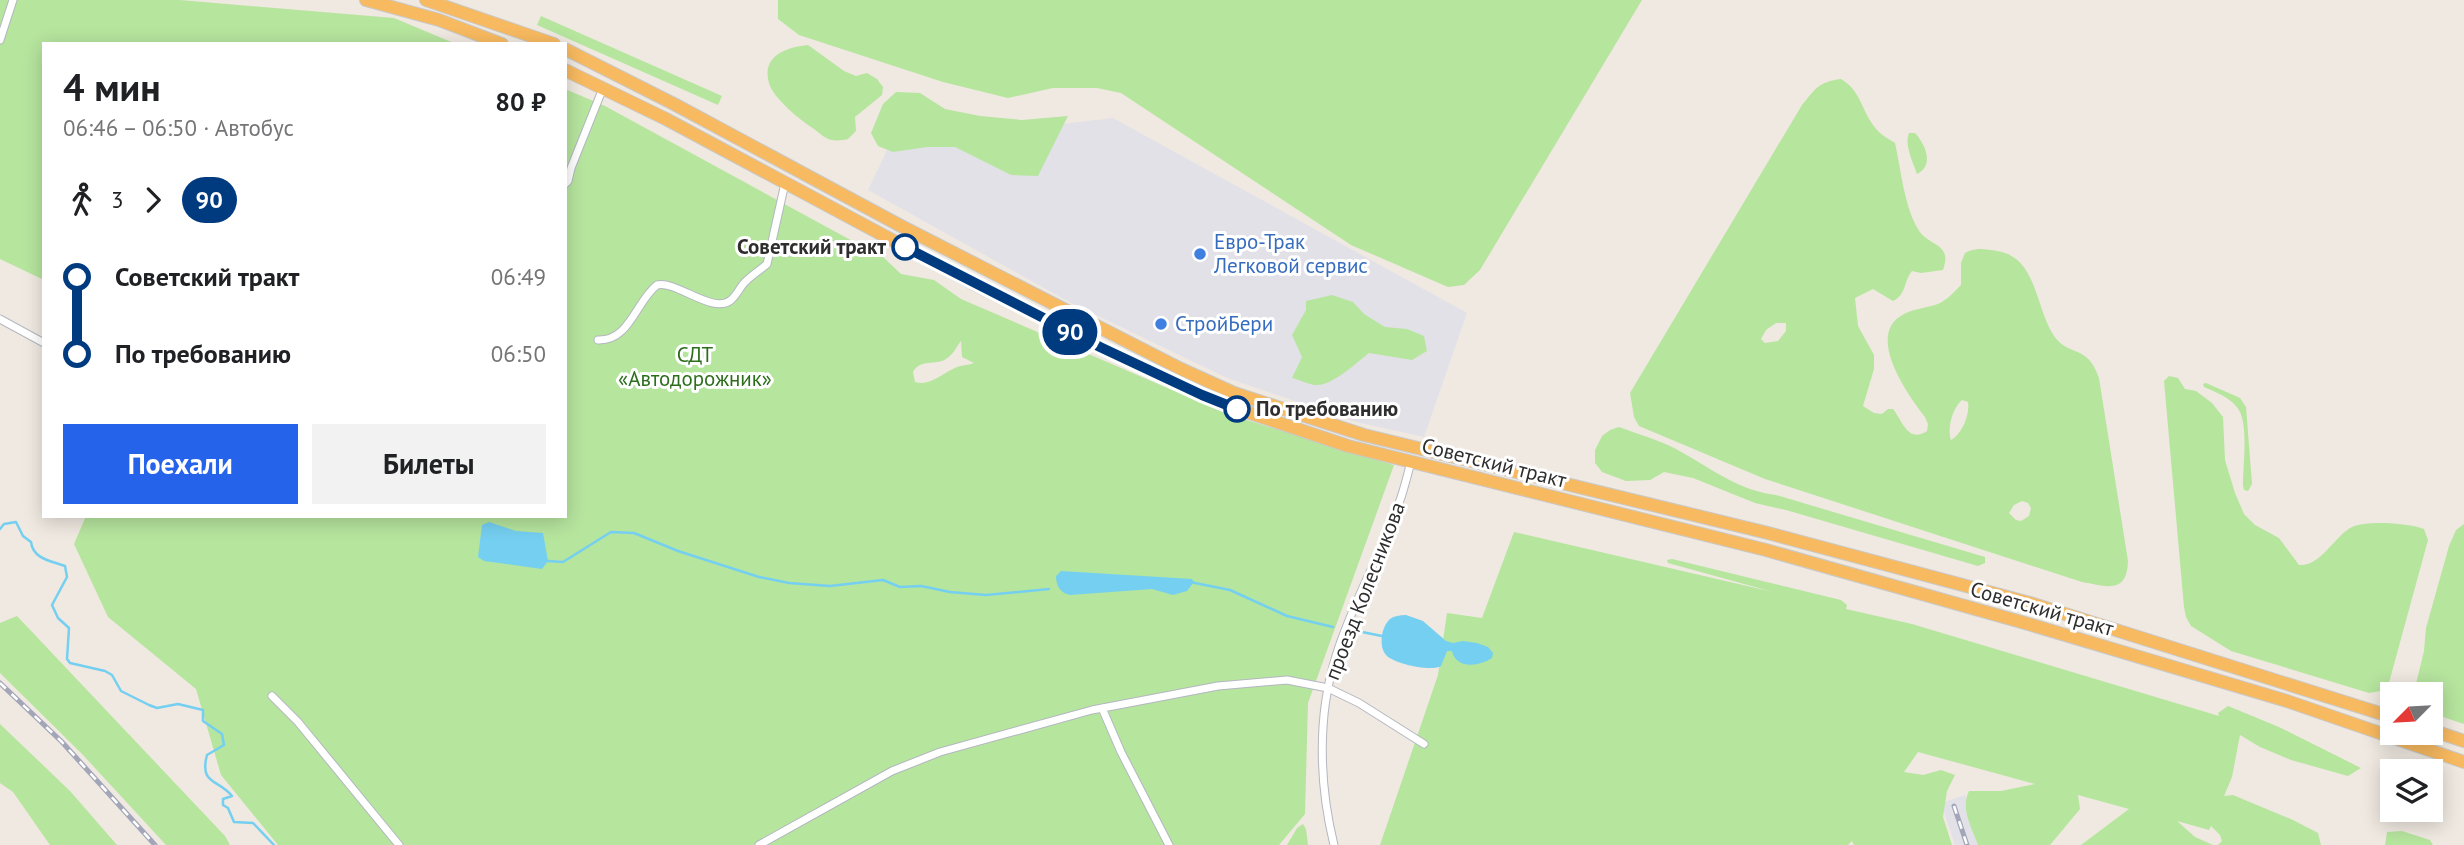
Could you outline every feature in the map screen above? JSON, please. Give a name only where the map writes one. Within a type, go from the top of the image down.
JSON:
[{"type":"highway","points":[[366,0],[439,20],[497,42]]},
{"type":"highway","points":[[426,0],[548,42]]},
{"type":"highway","name":"Советский тракт","points":[[567,50],[901,226],[1181,369],[1234,393],[1332,426],[1768,533],[2030,603],[2380,713]]},
{"type":"highway","name":"Советский тракт","points":[[567,71],[667,119],[978,286],[1202,395],[1348,446],[1766,550],[2012,619],[2287,701],[2464,762]]},
{"type":"highway","points":[[1411,462],[1416,448]]},
{"type":"highway","points":[[2443,734],[2464,741]]},
{"type":"street","points":[[0,40],[13,0]]},
{"type":"street","points":[[567,182],[603,88]]},
{"type":"street","points":[[598,340],[606,340],[618,334],[657,285],[665,283],[693,296],[721,303],[732,299],[750,277],[767,264],[785,183]]},
{"type":"street","points":[[0,319],[42,342]]},
{"type":"street","name":"проезд Колесникова","points":[[1334,845],[1323,774],[1328,688],[1347,626],[1399,504],[1411,462]]},
{"type":"street","points":[[759,845],[912,762],[1102,708],[1218,685],[1287,680],[1328,688],[1359,703],[1424,744]]},
{"type":"street","points":[[272,696],[298,722],[399,845]]},
{"type":"street","points":[[1102,708],[1121,752],[1169,845]]},
{"type":"shaded area","points":[[1113,118],[1467,313],[1424,437],[1356,422],[1227,378],[1071,303],[868,190],[890,144]]},
{"type":"shaded area","points":[[1965,795],[1984,845],[1955,845],[1941,803]]},
{"type":"green space","points":[[0,0],[180,0],[394,18],[451,42],[42,42],[42,279],[0,259]]},
{"type":"green space","points":[[778,0],[1642,0],[1480,270],[1464,285],[1448,287],[1351,245],[1121,93],[1097,88],[1053,88],[1008,98],[943,82],[799,35],[778,19]]},
{"type":"green space","points":[[541,16],[722,96],[718,105],[537,25]]},
{"type":"green space","points":[[808,45],[844,71],[856,76],[867,73],[883,87],[882,95],[855,117],[856,131],[848,139],[834,140],[823,136],[788,109],[769,83],[769,66],[778,54]]},
{"type":"green space","points":[[1841,79],[1852,88],[1875,128],[1895,143],[1913,220],[1922,235],[1945,254],[1943,270],[1921,273],[1912,271],[1901,295],[1893,301],[1873,289],[1855,298],[1858,326],[1874,355],[1874,369],[1863,406],[1874,413],[1882,414],[1893,409],[1910,433],[1915,435],[1927,431],[1925,417],[1893,365],[1888,335],[1893,323],[1908,312],[1940,303],[1954,292],[1961,285],[1961,263],[1965,253],[1985,249],[2010,255],[2028,273],[2054,336],[2066,347],[2084,355],[2099,378],[2128,561],[2127,572],[2119,584],[2107,586],[2082,582],[1765,479],[1639,426],[1634,417],[1630,393],[1802,105],[1818,87]],"holes":[[[1776,323],[1786,323],[1786,331],[1778,341],[1765,343],[1761,339],[1766,330]],[[1962,400],[1968,402],[1968,413],[1962,429],[1951,440],[1950,424]],[[2022,501],[2028,503],[2031,508],[2029,516],[2021,521],[2016,520],[2009,513],[2014,505]]]},
{"type":"green space","name":"СДТ «Автодорожник»","points":[[567,90],[605,106],[881,255],[901,274],[934,280],[961,299],[1230,415],[1394,465],[1308,703],[1305,814],[1279,845],[278,845],[221,775],[196,689],[108,617],[74,544],[85,518],[567,518]],"holes":[[[961,341],[962,357],[974,363],[957,367],[931,381],[915,382],[913,372],[916,368],[946,359]]]},
{"type":"green space","points":[[896,92],[920,93],[945,109],[980,116],[1022,120],[1068,116],[1038,176],[1011,175],[955,147],[927,147],[893,152],[878,146],[871,133],[883,104]]},
{"type":"green space","points":[[1909,133],[1915,133],[1926,154],[1926,165],[1917,174],[1908,148]]},
{"type":"green space","points":[[1332,295],[1353,302],[1364,314],[1385,327],[1407,329],[1424,336],[1427,351],[1412,360],[1369,353],[1343,374],[1321,385],[1292,378],[1302,357],[1292,335],[1306,310],[1306,301]]},
{"type":"green space","points":[[2169,376],[2178,378],[2185,389],[2196,391],[2212,403],[2223,417],[2225,460],[2244,514],[2255,525],[2279,538],[2299,565],[2314,561],[2345,531],[2358,525],[2388,523],[2424,529],[2428,540],[2389,682],[2380,682],[2380,691],[2369,693],[2231,651],[2191,626],[2184,607],[2164,381]]},
{"type":"green space","points":[[2203,384],[2240,398],[2246,407],[2252,484],[2248,491],[2244,490],[2243,485],[2244,438],[2240,412],[2229,400],[2204,387]]},
{"type":"green space","points":[[1619,427],[1669,446],[1749,489],[1985,557],[1985,563],[1978,566],[1755,503],[1693,478],[1664,472],[1650,480],[1626,481],[1602,472],[1595,463],[1595,450],[1602,436]]},
{"type":"green space","points":[[2464,524],[2464,724],[2443,717],[2443,682],[2416,682],[2426,628],[2456,530]]},
{"type":"green space","points":[[1514,532],[1773,592],[1668,563],[1667,560],[1841,600],[1847,605],[1846,609],[1912,624],[2219,716],[2218,713],[2228,706],[2279,727],[2361,768],[2348,776],[2291,760],[2240,735],[2232,777],[2224,796],[2233,795],[2293,820],[2318,833],[2321,845],[2218,845],[2222,841],[2220,835],[2211,826],[2209,830],[2177,821],[2195,837],[2213,845],[2081,845],[2129,809],[2078,795],[2080,809],[2050,845],[1978,845],[1966,812],[1969,791],[2001,791],[2035,784],[1918,752],[1904,772],[1923,775],[1941,770],[1955,775],[1947,791],[1943,817],[1952,845],[1854,845],[1852,841],[1848,845],[1380,845],[1438,675],[1447,613],[1482,618]]},
{"type":"green space","points":[[17,616],[225,836],[230,845],[166,845],[83,755],[0,673],[0,623]]},
{"type":"green space","points":[[0,724],[70,791],[117,845],[50,845],[13,792],[0,783]]},
{"type":"green space","points":[[1303,824],[1308,845],[1287,845],[1297,828]]},
{"type":"green space","points":[[2402,831],[2430,840],[2433,845],[2385,845],[2387,832]]},
{"type":"water","points":[[489,522],[516,531],[543,533],[548,561],[542,569],[484,561],[478,557],[482,525]]},
{"type":"water","points":[[1061,571],[1192,579],[1194,582],[1187,591],[1173,595],[1152,589],[1070,595],[1058,585],[1056,576]]},
{"type":"water","points":[[1406,615],[1423,621],[1446,641],[1477,643],[1488,647],[1493,653],[1492,658],[1469,665],[1458,661],[1452,651],[1447,651],[1441,666],[1436,668],[1414,666],[1391,659],[1382,648],[1383,632],[1390,619]]},
{"type":"waterway","points":[[0,529],[4,524],[16,522],[39,556],[65,566],[67,577],[52,605],[58,618],[69,628],[67,659],[70,663],[105,671],[112,675],[121,691],[157,708],[178,704],[203,710],[203,721],[222,734],[224,745],[207,755],[205,765],[208,777],[232,796],[223,799],[223,805],[228,808],[234,822],[253,823],[274,845]]},
{"type":"waterway","points":[[548,561],[563,562],[611,532],[634,533],[678,551],[759,577],[789,583],[830,586],[883,580],[900,587],[921,586],[986,595],[1049,589]]},
{"type":"waterway","points":[[1190,582],[1230,590],[1287,616],[1333,627]]},
{"type":"waterway","points":[[1357,631],[1382,636]]},
{"type":"railway","points":[[0,683],[62,742],[155,845]]},
{"type":"railway","points":[[1954,806],[1967,845]]},
{"type":"bus line","name":"90","points":[[905,247],[1100,347],[1237,409]]},
{"type":"place","name":"Советский тракт","points":[[905,247]]},
{"type":"place","name":"Евро-Трак Легковой сервис","points":[[1200,254]]},
{"type":"place","name":"СтройБери","points":[[1161,324]]},
{"type":"place","name":"По требованию","points":[[1237,409]]}]
